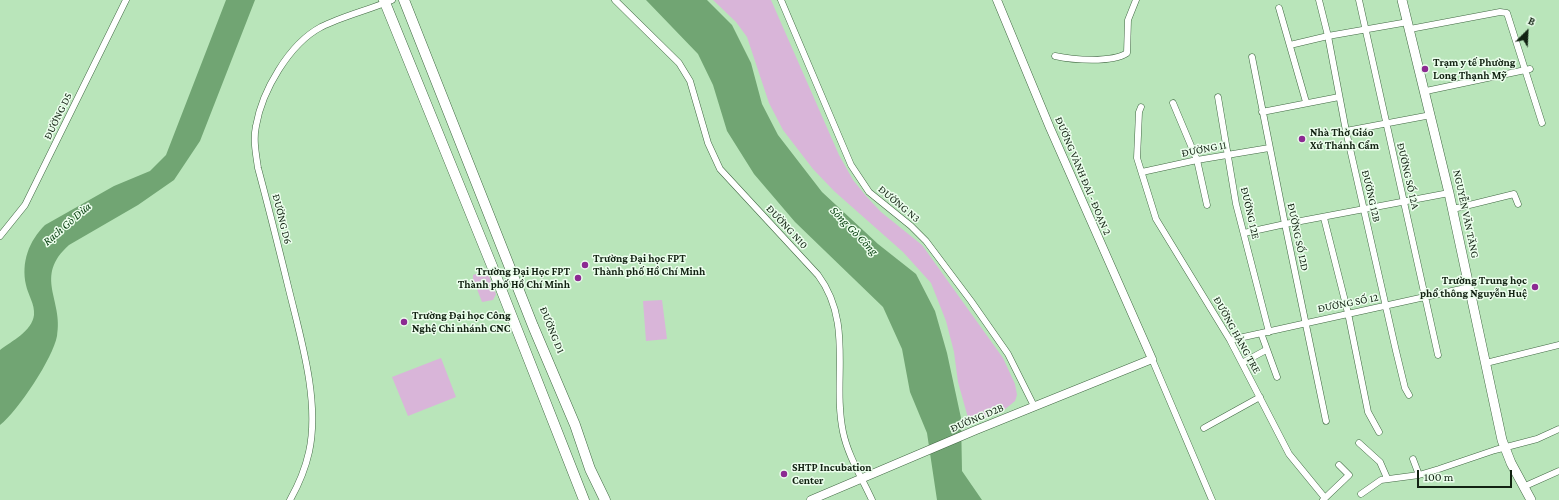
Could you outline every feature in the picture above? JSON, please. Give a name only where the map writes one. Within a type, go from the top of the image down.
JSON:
[{"type":"main road","name":"ĐƯỜNG D1","points":[[404,0],[488,216],[575,425],[590,469],[605,500]]},
{"type":"main road","name":"NGUYỄN VĂN TĂNG","points":[[1402,0],[1426,91],[1505,448],[1523,487],[1531,500]]},
{"type":"main road","points":[[387,1],[412,68],[584,500]]},
{"type":"main road","points":[[474,222],[488,216]]},
{"type":"main road","points":[[547,404],[546,414],[580,500]]},
{"type":"street","name":"ĐƯỜNG D5","points":[[0,236],[25,205],[126,0]]},
{"type":"street","name":"ĐƯỜNG N10","points":[[615,0],[679,63],[686,73],[690,81],[708,143],[720,169],[818,275],[831,295],[838,320],[843,433],[872,500]]},
{"type":"street","name":"ĐƯỜNG N3","points":[[781,0],[851,165],[869,192],[911,226],[926,241],[1008,354],[1034,406]]},
{"type":"street","name":"ĐƯỜNG VÀNH ĐAI - ĐOẠN 2","points":[[997,0],[1050,128],[1152,359]]},
{"type":"street","points":[[1055,56],[1110,59],[1120,57],[1126,53],[1128,20],[1136,0]]},
{"type":"street","name":"ĐƯỜNG 12B","points":[[1319,0],[1328,36],[1346,131],[1405,388],[1409,395]]},
{"type":"street","name":"ĐƯỜNG SỐ 12A","points":[[1359,0],[1438,356]]},
{"type":"street","name":"ĐƯỜNG D6","points":[[290,500],[302,480],[309,451],[311,425],[310,387],[299,330],[258,168],[254,143],[256,126],[265,98],[282,64],[301,41],[322,27],[387,1]]},
{"type":"street","points":[[1278,8],[1306,102]]},
{"type":"street","points":[[1290,45],[1366,29],[1409,26],[1500,12],[1507,13],[1527,70],[1542,123]]},
{"type":"street","name":"ĐƯỜNG SỐ 12D","points":[[1252,57],[1269,148],[1326,421]]},
{"type":"street","points":[[1426,91],[1527,70]]},
{"type":"street","name":"ĐƯỜNG 12E","points":[[1218,97],[1227,155],[1244,234],[1269,332]]},
{"type":"street","points":[[1262,112],[1306,102],[1339,97]]},
{"type":"street","points":[[1173,103],[1198,160],[1207,205]]},
{"type":"street","name":"ĐƯỜNG HÀNG TRE","points":[[1141,107],[1139,112],[1138,158],[1156,219],[1230,340],[1289,454],[1324,499]]},
{"type":"street","points":[[1346,131],[1386,125],[1431,115]]},
{"type":"street","name":"ĐƯỜNG 11","points":[[1142,172],[1198,160],[1269,148]]},
{"type":"street","points":[[1244,234],[1285,224],[1324,218],[1449,193]]},
{"type":"street","points":[[1453,209],[1514,194],[1518,204]]},
{"type":"street","points":[[1324,218],[1348,313],[1368,412],[1379,432]]},
{"type":"street","name":"ĐƯỜNG SỐ 12","points":[[1230,340],[1470,287]]},
{"type":"street","points":[[1261,333],[1277,377]]},
{"type":"street","points":[[1486,363],[1559,345]]},
{"type":"street","points":[[1242,363],[1266,350]]},
{"type":"street","name":"ĐƯỜNG D2B","points":[[811,500],[1034,406],[1152,359]]},
{"type":"street","points":[[1152,359],[1212,500]]},
{"type":"street","points":[[1204,428],[1260,397]]},
{"type":"street","points":[[1361,494],[1381,480],[1387,478],[1419,475],[1537,439],[1559,429]]},
{"type":"street","points":[[1359,443],[1380,462],[1387,478]]},
{"type":"street","points":[[1413,459],[1419,475]]},
{"type":"street","points":[[1324,499],[1349,475],[1339,465]]},
{"type":"street","points":[[1523,487],[1559,471]]},
{"type":"shaded area","points":[[713,0],[771,0],[839,155],[853,180],[881,212],[922,245],[1003,358],[1015,384],[1017,395],[1015,401],[1004,410],[970,425],[958,382],[954,352],[946,321],[931,283],[903,252],[834,191],[813,169],[783,130],[769,103],[747,37],[736,22]]},
{"type":"shaded area","points":[[482,272],[489,276],[496,294],[493,300],[482,302],[473,279],[473,275]]},
{"type":"shaded area","points":[[662,300],[667,339],[646,341],[643,301]]},
{"type":"shaded area","points":[[441,358],[456,397],[408,416],[392,377]]},
{"type":"water","name":"Rạch Gò Dừa","points":[[226,0],[255,0],[200,141],[174,180],[138,205],[69,245],[58,257],[53,268],[51,278],[58,323],[57,336],[54,346],[34,384],[16,408],[0,425],[0,350],[26,331],[30,326],[34,315],[25,276],[26,260],[31,245],[39,231],[45,225],[114,186],[150,171],[166,155]]},
{"type":"water","name":"Sông Gò Công","points":[[646,0],[707,0],[732,25],[751,63],[762,104],[778,135],[822,192],[878,244],[916,274],[935,311],[947,353],[961,418],[962,471],[982,500],[937,500],[927,433],[910,392],[902,349],[883,307],[795,222],[754,174],[727,131],[713,85],[698,54]]},
{"type":"place","name":"Trạm y tế Phường Long Thạnh Mỹ","points":[[1425,69]]},
{"type":"place","name":"Nhà Thờ Giáo Xứ Thánh Cẩm","points":[[1302,139]]},
{"type":"place","name":"Trường Đại học FPT Thành phố Hồ Chí Minh","points":[[585,265]]},
{"type":"place","name":"Trường Đại Học FPT Thành phố Hồ Chí Minh","points":[[578,278]]},
{"type":"place","name":"Trường Trung học phổ thông Nguyễn Huệ","points":[[1535,287]]},
{"type":"place","name":"Trường Đại học Công Nghệ Chi nhánh CNC","points":[[404,322]]},
{"type":"place","name":"SHTP Incubation Center","points":[[784,474]]}]
